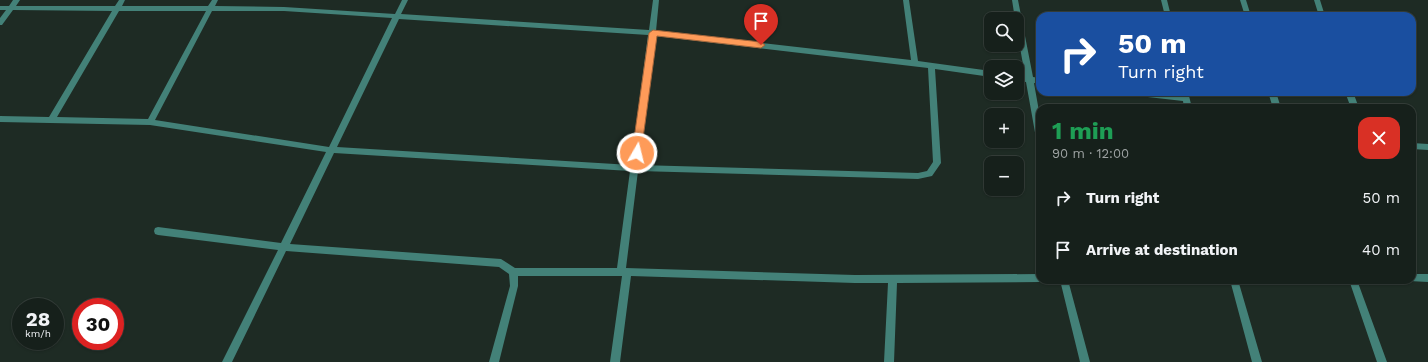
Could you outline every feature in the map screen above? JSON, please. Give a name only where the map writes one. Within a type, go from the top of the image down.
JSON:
[{"type":"street","points":[[0,23],[17,0]]},
{"type":"street","points":[[50,120],[122,0]]},
{"type":"street","points":[[150,122],[214,0]]},
{"type":"street","points":[[227,362],[405,0]]},
{"type":"street","points":[[615,362],[635,168],[656,0]]},
{"type":"street","points":[[906,0],[915,63]]},
{"type":"street","points":[[1015,0],[1036,112]]},
{"type":"street","points":[[1164,0],[1167,12]]},
{"type":"street","points":[[1243,0],[1247,12]]},
{"type":"street","points":[[1316,0],[1320,12]]},
{"type":"street","points":[[0,8],[284,9],[653,33],[915,63],[984,73]]},
{"type":"street","points":[[0,119],[150,122],[331,150],[635,168],[902,176],[929,174],[938,164],[931,65]]},
{"type":"street","points":[[1024,79],[1036,81]]},
{"type":"street","points":[[1416,146],[1428,147]]},
{"type":"street","points":[[158,231],[284,246],[501,263],[513,272],[624,272],[893,279],[1036,278]]},
{"type":"street","points":[[494,362],[514,286],[513,272]]},
{"type":"street","points":[[1416,278],[1428,278]]},
{"type":"street","points":[[889,362],[893,279]]},
{"type":"street","points":[[1065,284],[1085,362]]},
{"type":"street","points":[[1235,284],[1257,362]]},
{"type":"street","points":[[1354,284],[1382,362]]},
{"type":"route","points":[[637,153],[653,33],[761,45]]}]
